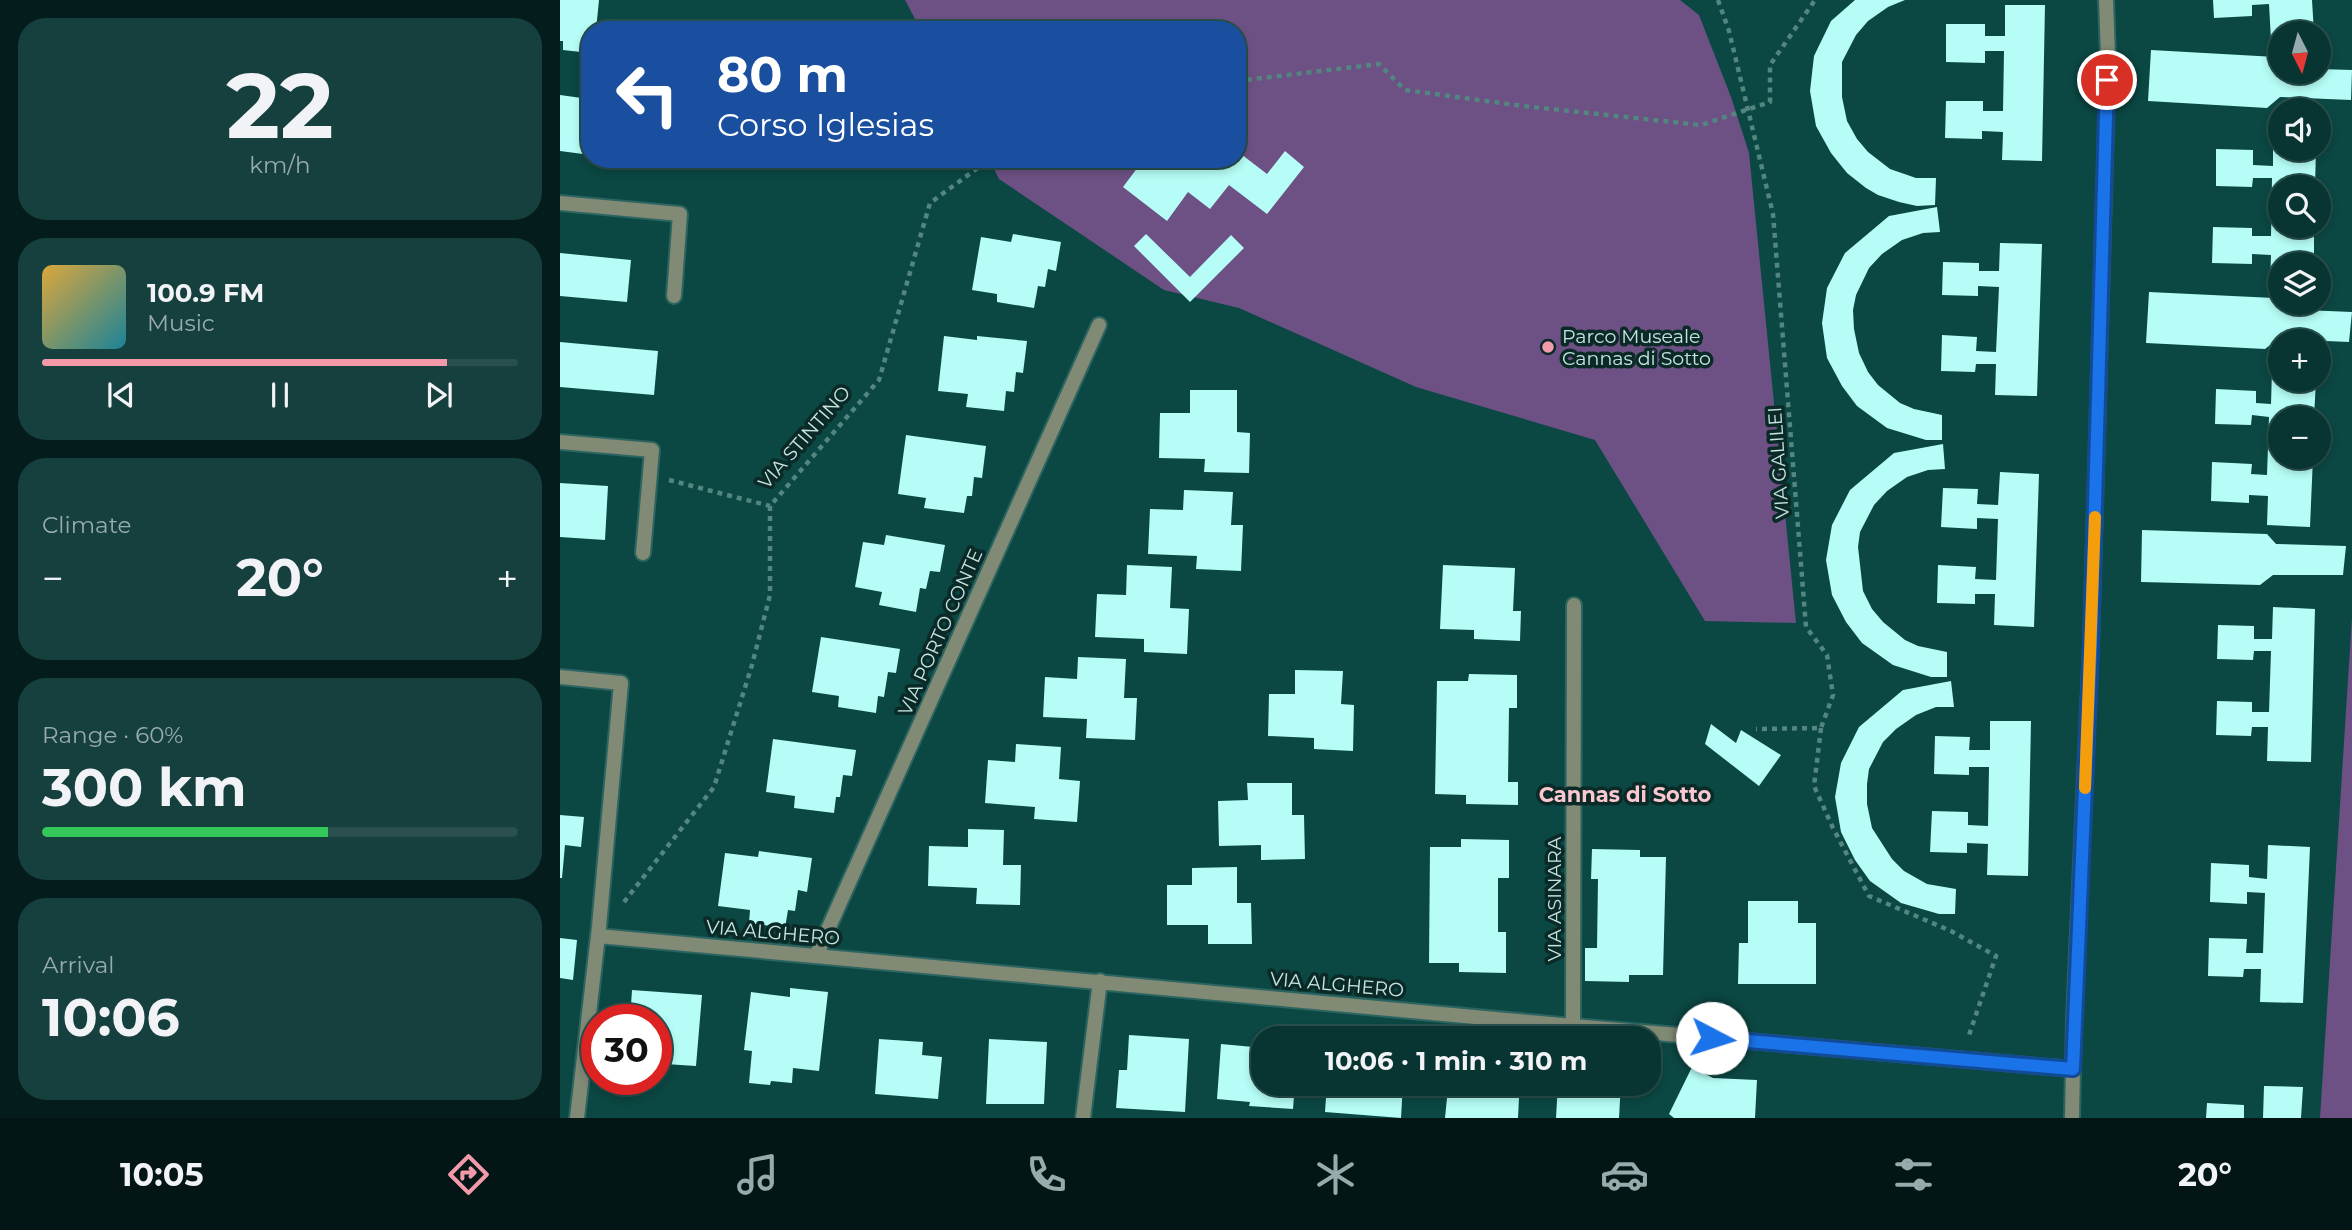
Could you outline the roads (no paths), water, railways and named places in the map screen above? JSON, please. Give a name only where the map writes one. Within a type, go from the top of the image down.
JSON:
[{"type":"street","points":[[2072,1118],[2091,645],[2108,56],[2106,0]]},
{"type":"street","points":[[560,203],[680,214],[674,296]]},
{"type":"street","name":"VIA PORTO CONTE","points":[[817,956],[1099,325]]},
{"type":"street","points":[[560,442],[652,450],[643,553]]},
{"type":"street","name":"VIA ASINARA","points":[[1573,1026],[1574,605]]},
{"type":"street","points":[[560,677],[621,683],[598,936],[577,1118]]},
{"type":"street","name":"VIA ALGHERO","points":[[598,936],[1573,1026]]},
{"type":"street","points":[[1083,1118],[1100,981]]},
{"type":"street","name":"VIA ALGHERO","points":[[1661,1033],[2073,1069]]},
{"type":"place","name":"Parco Museale Cannas di Sotto","points":[[1548,347]]},
{"type":"district","name":"Cannas di Sotto","points":[[1625,795]]}]
